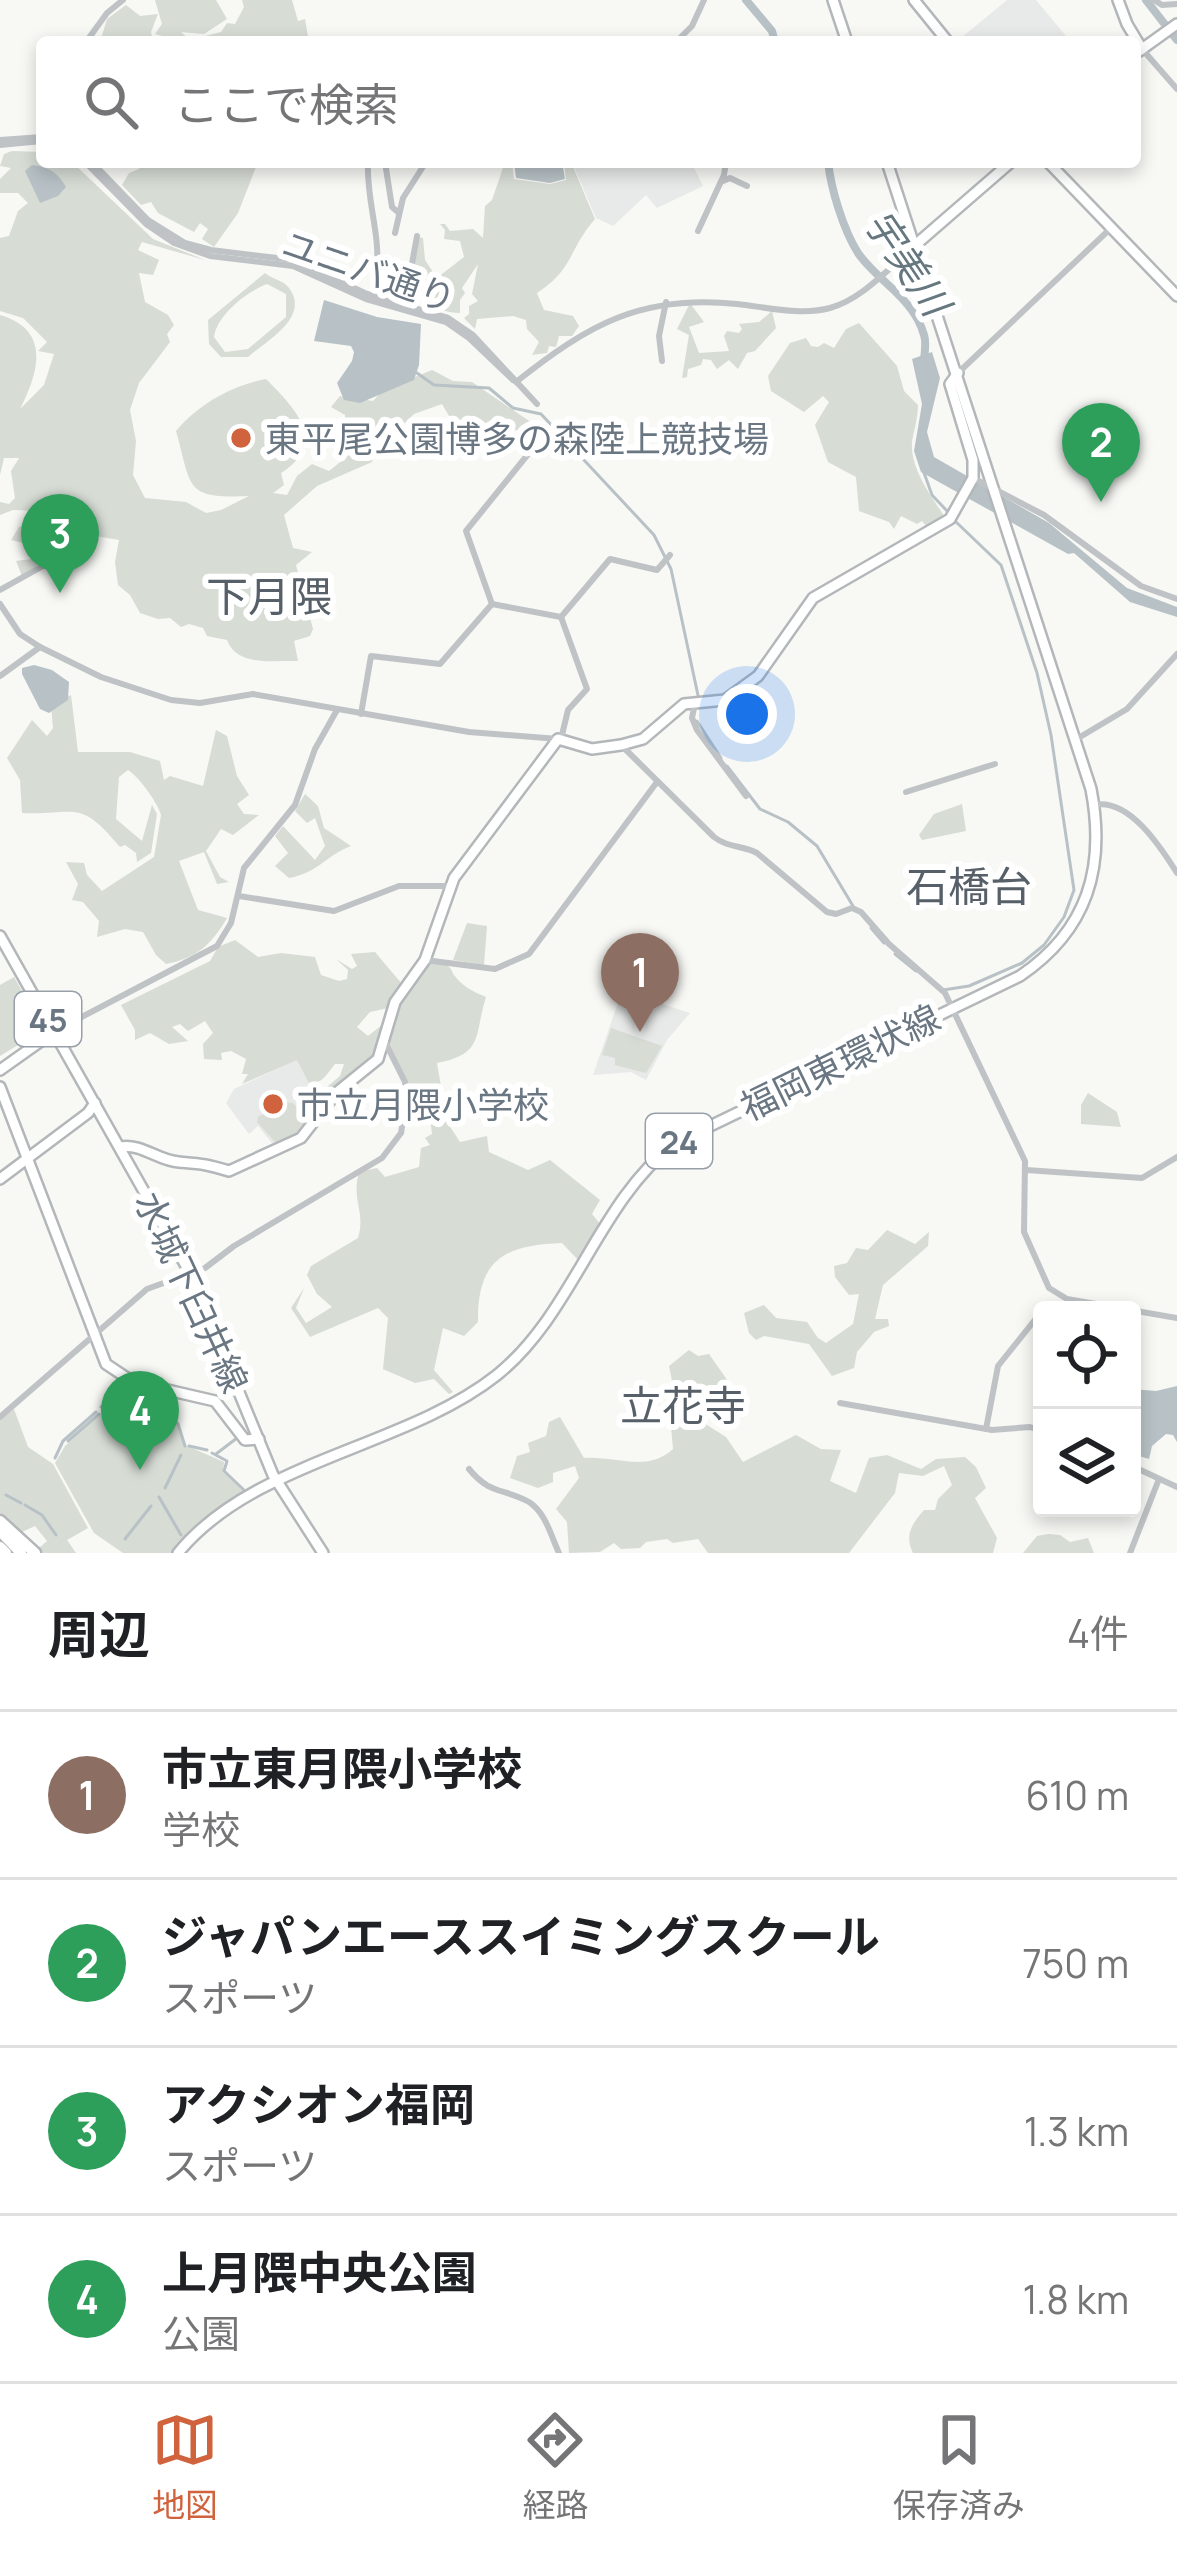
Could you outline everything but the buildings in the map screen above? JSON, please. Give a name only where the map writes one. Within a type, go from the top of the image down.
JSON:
[{"type":"main road","points":[[836,0],[847,36]]},
{"type":"main road","points":[[914,0],[943,36]]},
{"type":"main road","points":[[1118,0],[1131,36]]},
{"type":"main road","points":[[1141,49],[1177,23]]},
{"type":"main road","name":"24","points":[[891,168],[995,489]]},
{"type":"main road","points":[[915,245],[1005,168]]},
{"type":"main road","points":[[1054,168],[1177,296]]},
{"type":"main road","name":"24","points":[[958,373],[950,384],[973,460],[972,480]]},
{"type":"main road","points":[[0,1176],[88,1114],[95,1103],[121,1147],[130,1145],[173,1161],[196,1160],[233,1171],[298,1141],[326,1104],[370,1068],[386,1042],[395,1002],[425,960],[451,886],[559,740],[592,749],[621,746],[644,739],[676,709],[696,701],[725,700],[741,691],[758,676],[814,598],[952,516],[972,480]]},
{"type":"main road","name":"福岡東環状線","points":[[181,1553],[213,1520],[279,1483],[455,1402],[500,1373],[542,1328],[642,1175],[675,1143],[951,1007],[1023,981],[1072,934],[1086,912],[1102,838],[1077,739],[995,489]]},
{"type":"main road","name":"45","points":[[0,936],[95,1103]]},
{"type":"main road","points":[[0,1070],[55,1031]]},
{"type":"main road","name":"水城下臼井線","points":[[0,1087],[100,1354],[116,1374],[133,1382],[208,1398],[245,1440],[259,1439]]},
{"type":"main road","name":"水城下臼井線","points":[[121,1147],[190,1273],[279,1483],[323,1553]]},
{"type":"street","points":[[90,36],[123,0]]},
{"type":"street","points":[[682,36],[704,0]]},
{"type":"street","points":[[1154,0],[1177,4]]},
{"type":"street","points":[[1141,54],[1177,89]]},
{"type":"street","points":[[0,142],[36,139]]},
{"type":"street","name":"ユニバ通り","points":[[95,168],[163,231],[211,253],[294,260],[388,304],[431,311],[462,326],[537,404]]},
{"type":"street","points":[[368,168],[377,269]]},
{"type":"street","points":[[387,168],[392,207],[399,213]]},
{"type":"street","points":[[395,233],[403,198],[422,168]]},
{"type":"street","points":[[698,231],[724,168]]},
{"type":"street","points":[[729,168],[735,182]]},
{"type":"street","points":[[720,183],[725,178],[747,186]]},
{"type":"street","points":[[958,373],[1111,228]]},
{"type":"street","points":[[388,304],[411,269],[417,236]]},
{"type":"street","points":[[516,382],[595,325],[628,311],[666,302],[707,301],[812,311],[848,301],[915,245]]},
{"type":"street","points":[[662,362],[659,336],[666,302]]},
{"type":"street","points":[[492,604],[466,531],[530,453]]},
{"type":"street","points":[[972,480],[1059,525],[1142,586],[1177,599]]},
{"type":"street","points":[[0,590],[43,566],[64,544]]},
{"type":"street","points":[[561,617],[610,560],[657,570],[670,555]]},
{"type":"street","points":[[0,604],[20,634],[40,647],[101,677],[171,700],[200,703],[253,694],[483,734],[559,740],[568,710],[587,689],[561,617]]},
{"type":"street","points":[[492,604],[561,617]]},
{"type":"street","points":[[361,715],[371,656],[440,664],[492,604]]},
{"type":"street","points":[[0,676],[40,647]]},
{"type":"street","points":[[1077,739],[1127,709],[1177,655]]},
{"type":"street","points":[[696,701],[692,718],[697,730],[746,796]]},
{"type":"street","points":[[55,1031],[217,946],[231,923],[248,861],[295,805],[315,749],[338,710]]},
{"type":"street","points":[[621,746],[725,845],[757,853],[827,912],[857,910],[933,981],[951,1007],[1021,1151],[1026,1171],[1024,1232],[1055,1294],[1177,1318]]},
{"type":"street","points":[[906,792],[995,764]]},
{"type":"street","points":[[425,960],[495,969],[522,960],[657,782]]},
{"type":"street","points":[[1096,804],[1118,806],[1130,815],[1177,873]]},
{"type":"street","points":[[237,895],[334,911],[399,886],[451,886]]},
{"type":"street","points":[[0,1417],[147,1289],[212,1264],[234,1246],[362,1173],[387,1152],[401,1133],[407,1096],[386,1042]]},
{"type":"street","points":[[1026,1171],[1142,1178],[1177,1156]]},
{"type":"street","points":[[986,1429],[999,1364],[1033,1322]]},
{"type":"street","points":[[840,1403],[986,1429],[1033,1428]]},
{"type":"street","points":[[469,1469],[484,1485],[529,1502],[544,1517],[559,1553]]},
{"type":"street","points":[[1141,1470],[1177,1486]]},
{"type":"street","points":[[1130,1553],[1159,1479]]},
{"type":"shaded area","points":[[155,0],[216,0],[227,19],[204,34],[181,32],[186,36],[155,34],[162,24]]},
{"type":"shaded area","points":[[242,0],[292,0],[298,21],[305,19],[308,36],[206,36],[221,32],[227,23],[235,24],[244,7]]},
{"type":"shaded area","points":[[1007,0],[1036,0],[1066,36],[963,36]]},
{"type":"shaded area","points":[[126,5],[140,16],[158,14],[152,36],[102,36],[107,19]]},
{"type":"shaded area","points":[[36,152],[36,168],[78,168],[153,239],[205,260],[142,242],[138,250],[159,260],[153,275],[139,273],[145,302],[168,315],[174,325],[167,334],[170,342],[139,383],[130,410],[136,441],[133,475],[145,498],[186,502],[206,513],[249,496],[212,495],[194,486],[176,431],[216,398],[266,379],[296,412],[305,437],[296,461],[281,473],[284,485],[273,493],[287,495],[297,476],[312,464],[329,471],[344,459],[345,415],[331,407],[340,396],[373,401],[383,390],[432,370],[453,381],[472,382],[535,425],[522,433],[508,426],[486,448],[462,438],[442,404],[414,414],[374,453],[372,462],[317,486],[284,515],[293,548],[312,552],[296,565],[313,629],[310,636],[294,641],[298,661],[247,658],[227,640],[207,636],[203,628],[181,627],[170,618],[140,613],[118,585],[119,540],[66,531],[47,559],[22,576],[16,561],[47,557],[43,536],[29,533],[23,543],[11,540],[19,527],[57,514],[52,505],[44,511],[13,510],[0,515],[0,502],[9,504],[15,498],[11,471],[19,458],[4,458],[0,475],[0,315],[16,322],[34,342],[35,367],[20,409],[44,385],[54,354],[38,351],[47,342],[23,318],[0,311],[0,238],[9,236],[18,211],[28,203],[18,193],[0,193],[0,179],[11,168],[0,166],[4,154]]},
{"type":"shaded area","points":[[32,165],[45,168],[66,187],[40,203],[25,171]]},
{"type":"shaded area","points":[[256,168],[238,213],[214,247],[202,239],[208,229],[200,223],[194,232],[158,213],[151,202],[141,205],[122,185],[129,173],[139,169]]},
{"type":"shaded area","points":[[503,168],[513,168],[514,179],[550,184],[566,180],[565,168],[574,168],[595,219],[558,276],[537,293],[544,310],[573,316],[579,326],[572,336],[559,336],[556,347],[549,346],[547,353],[532,355],[539,342],[527,329],[526,320],[513,316],[477,319],[475,329],[464,318],[469,306],[478,301],[472,294],[478,264],[462,288],[460,313],[431,303],[409,265],[418,237],[423,238],[425,260],[435,275],[464,257],[460,241],[444,239],[440,224],[450,231],[473,229],[483,238],[485,206],[492,200]]},
{"type":"shaded area","points":[[515,168],[563,168],[565,179],[550,183],[516,178]]},
{"type":"shaded area","points":[[575,168],[694,168],[703,186],[657,208],[646,195],[613,226],[596,218]]},
{"type":"shaded area","points":[[265,273],[286,285],[294,299],[294,309],[283,327],[248,357],[221,357],[209,344],[208,320]],"holes":[[[267,284],[286,294],[286,317],[248,349],[225,352],[214,337],[234,305]]]},
{"type":"shaded area","points":[[324,300],[377,317],[421,324],[414,380],[360,403],[344,400],[337,383],[354,352],[351,346],[314,341]]},
{"type":"shaded area","points":[[690,303],[704,322],[689,327],[699,353],[729,351],[727,331],[739,333],[739,324],[759,322],[772,311],[776,328],[755,351],[747,353],[738,369],[729,360],[717,369],[711,360],[703,359],[682,378],[689,335],[677,329]]},
{"type":"shaded area","points":[[859,323],[897,366],[904,391],[918,405],[912,452],[923,483],[946,519],[930,531],[922,521],[917,524],[901,516],[894,529],[889,522],[859,511],[856,477],[828,462],[815,425],[829,402],[823,396],[804,412],[771,391],[768,376],[790,343],[806,338],[811,346],[824,343],[834,348],[846,329]]},
{"type":"shaded area","points":[[932,352],[940,378],[927,432],[934,457],[1049,523],[1127,588],[1177,607],[1177,617],[1130,602],[1074,553],[1068,554],[921,472],[914,451],[922,404],[912,359]]},
{"type":"shaded area","points":[[34,665],[69,682],[68,700],[49,713],[40,709],[22,674],[22,668]]},
{"type":"shaded area","points":[[71,695],[78,752],[130,752],[160,761],[164,780],[170,776],[203,786],[216,730],[227,736],[237,776],[249,795],[237,804],[244,814],[259,815],[233,835],[221,829],[206,851],[220,877],[229,882],[217,884],[204,852],[179,861],[198,910],[227,918],[195,954],[166,964],[143,932],[125,929],[97,937],[99,921],[83,902],[72,900],[78,884],[66,862],[84,863],[87,875],[102,891],[154,857],[161,815],[132,773],[128,770],[119,777],[116,819],[142,841],[152,805],[157,814],[151,853],[137,862],[136,853],[125,845],[120,847],[86,815],[22,813],[20,780],[7,758],[32,720],[47,736],[53,728],[51,705]]},
{"type":"shaded area","points":[[305,794],[318,806],[324,828],[351,846],[289,878],[275,866],[288,853],[275,836],[283,826],[315,860],[325,846],[315,818],[307,823],[295,811]]},
{"type":"shaded area","points":[[962,804],[966,831],[922,840],[919,835],[934,814]]},
{"type":"shaded area","points":[[467,923],[487,926],[484,965],[453,960]]},
{"type":"shaded area","points":[[235,940],[258,957],[281,953],[315,957],[321,975],[339,981],[347,979],[348,970],[336,959],[352,969],[357,966],[351,954],[375,952],[402,984],[388,1008],[370,1012],[357,1027],[368,1036],[382,1025],[383,1034],[398,997],[415,972],[437,962],[449,967],[465,986],[486,997],[470,1048],[437,1063],[447,1122],[460,1142],[487,1136],[489,1152],[528,1170],[550,1160],[600,1200],[592,1214],[601,1225],[580,1262],[562,1243],[510,1253],[489,1270],[478,1322],[464,1336],[443,1328],[434,1370],[453,1392],[449,1394],[434,1379],[415,1383],[383,1369],[388,1318],[378,1308],[310,1337],[291,1308],[304,1288],[296,1308],[306,1323],[332,1307],[317,1294],[307,1275],[311,1266],[358,1238],[359,1172],[377,1168],[385,1177],[419,1167],[421,1148],[430,1145],[425,1138],[432,1134],[430,1118],[420,1103],[411,1104],[384,1036],[365,1070],[329,1095],[327,1087],[340,1076],[344,1064],[335,1064],[322,1080],[310,1085],[297,1060],[242,1084],[248,1074],[242,1074],[246,1059],[231,1051],[221,1053],[222,1060],[204,1059],[203,1044],[213,1033],[205,1021],[188,1031],[180,1024],[172,1027],[188,1041],[169,1044],[150,1033],[135,1040],[135,1030],[121,1005],[210,961],[218,947]]},
{"type":"shaded area","points":[[14,977],[44,1029],[0,1056],[0,985]]},
{"type":"shaded area","points":[[622,991],[690,1013],[667,1040],[646,1080],[631,1072],[593,1075]]},
{"type":"shaded area","points":[[611,1028],[662,1046],[646,1073],[615,1065],[615,1058],[602,1055]]},
{"type":"shaded area","name":"市立月隈小学校","points":[[298,1059],[310,1084],[327,1096],[300,1134],[276,1148],[258,1126],[249,1134],[226,1103],[234,1089]]},
{"type":"shaded area","points":[[1088,1093],[1117,1112],[1121,1127],[1081,1124],[1081,1105]]},
{"type":"shaded area","points":[[281,1102],[293,1103],[307,1119],[293,1137],[276,1143],[257,1122]]},
{"type":"shaded area","points":[[887,1230],[915,1244],[929,1232],[928,1246],[883,1285],[875,1319],[888,1319],[889,1326],[874,1332],[857,1352],[854,1368],[832,1376],[809,1344],[764,1336],[756,1340],[749,1333],[744,1313],[764,1305],[776,1318],[807,1322],[826,1343],[853,1324],[859,1294],[849,1295],[835,1277],[834,1266],[847,1263],[856,1248],[868,1250]]},
{"type":"shaded area","points":[[689,1350],[698,1356],[709,1354],[730,1384],[707,1395],[707,1425],[726,1437],[743,1462],[796,1435],[821,1449],[841,1450],[830,1481],[856,1493],[869,1458],[887,1455],[921,1469],[936,1459],[965,1457],[986,1488],[975,1498],[997,1538],[993,1553],[913,1553],[909,1535],[913,1525],[924,1510],[935,1510],[938,1499],[952,1485],[944,1466],[923,1476],[899,1473],[895,1493],[849,1553],[708,1553],[698,1539],[673,1543],[667,1539],[646,1542],[640,1548],[621,1549],[614,1543],[600,1552],[569,1553],[567,1522],[556,1509],[579,1478],[575,1466],[553,1473],[553,1482],[538,1488],[510,1478],[517,1456],[530,1452],[528,1443],[546,1436],[549,1422],[560,1417],[584,1458],[642,1462],[663,1456],[673,1449],[671,1427],[678,1411],[669,1366]]},
{"type":"shaded area","points":[[132,1385],[166,1408],[185,1445],[224,1462],[223,1472],[244,1492],[171,1553],[123,1553],[94,1533],[55,1463],[65,1446]]},
{"type":"shaded area","points":[[1177,1386],[1177,1442],[1166,1434],[1152,1446],[1149,1459],[1141,1457],[1141,1390]]},
{"type":"shaded area","points":[[14,1409],[28,1447],[53,1464],[88,1528],[67,1540],[76,1553],[43,1553],[38,1549],[47,1541],[35,1526],[20,1533],[0,1513],[0,1420]]},
{"type":"shaded area","points":[[1049,1534],[1070,1542],[1088,1538],[1094,1553],[1023,1553],[1037,1536]]},
{"type":"waterway","name":"宇美川","points":[[746,0],[773,36]]},
{"type":"waterway","points":[[1146,0],[1177,40]]},
{"type":"waterway","name":"宇美川","points":[[829,168],[838,209],[858,253],[919,322],[925,341],[924,363]]},
{"type":"waterway","points":[[417,373],[434,385],[489,388],[513,408],[541,414],[654,535],[671,569],[699,700]]},
{"type":"waterway","points":[[923,470],[932,495],[948,512]]},
{"type":"waterway","points":[[943,990],[969,986],[1022,963],[1044,945],[1064,917],[1074,890],[1037,673],[1001,565],[954,520]]},
{"type":"waterway","points":[[697,721],[721,758]]},
{"type":"waterway","points":[[727,766],[760,809],[788,822],[817,846],[853,906]]},
{"type":"waterway","points":[[871,928],[884,943]]},
{"type":"waterway","points":[[895,954],[916,971]]},
{"type":"waterway","points":[[101,1407],[125,1384]]},
{"type":"waterway","points":[[152,1391],[178,1424],[185,1446]]},
{"type":"waterway","points":[[105,1409],[115,1399]]},
{"type":"waterway","points":[[55,1458],[63,1441],[96,1412]]},
{"type":"waterway","points":[[68,1441],[99,1414]]},
{"type":"waterway","points":[[216,1454],[237,1438]]},
{"type":"waterway","points":[[189,1446],[207,1450]]},
{"type":"waterway","points":[[212,1453],[227,1461],[224,1471],[245,1491]]},
{"type":"waterway","points":[[165,1488],[181,1455]]},
{"type":"waterway","points":[[6,1495],[21,1503]]},
{"type":"waterway","points":[[159,1497],[181,1535]]},
{"type":"waterway","points":[[25,1505],[42,1515],[56,1535]]},
{"type":"waterway","points":[[125,1539],[151,1506]]},
{"type":"place","name":"東平尾公園博多の森陸上競技場","points":[[241,438]]},
{"type":"place","name":"ジャパンエーススイミングスクール","points":[[1101,502]]},
{"type":"place","name":"アクシオン福岡","points":[[60,593]]},
{"type":"place","name":"市立東月隈小学校","points":[[640,1032]]},
{"type":"place","name":"市立月隈小学校","points":[[273,1104]]},
{"type":"place","name":"上月隈中央公園","points":[[140,1470]]},
{"type":"district","name":"下月隈","points":[[269,596]]},
{"type":"district","name":"石橋台","points":[[969,886]]},
{"type":"district","name":"立花寺","points":[[683,1405]]}]
